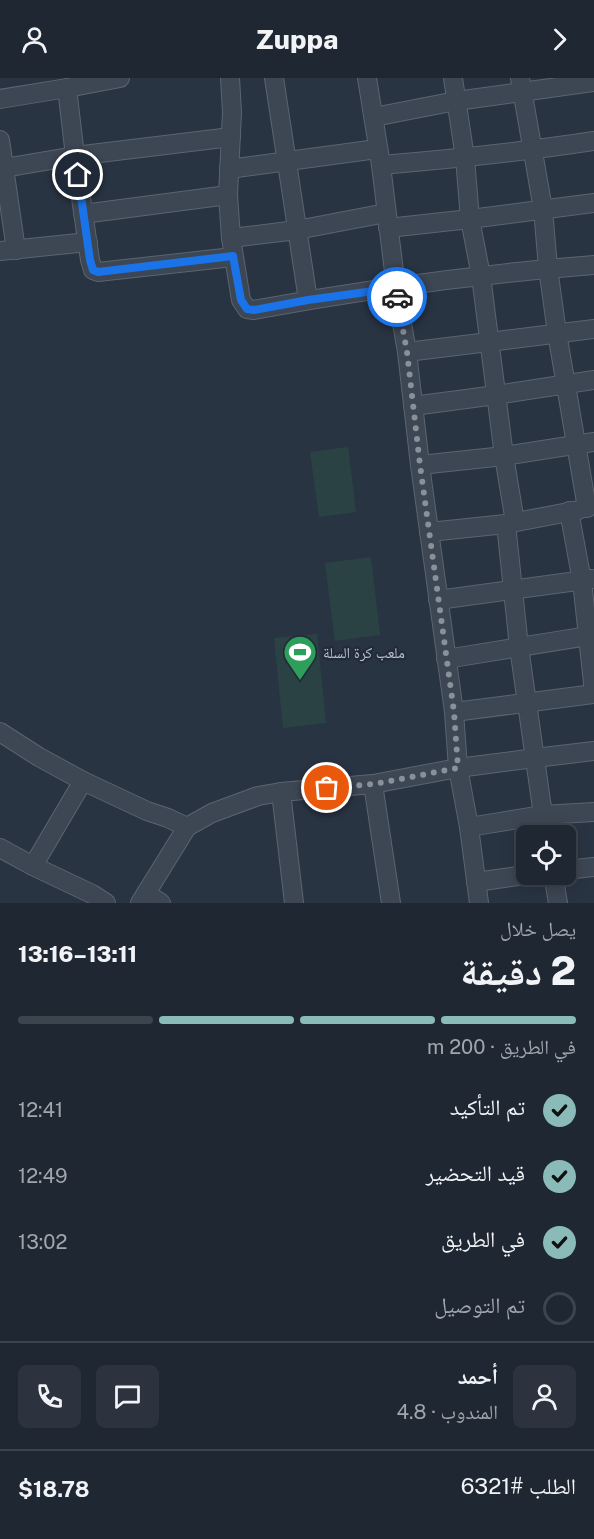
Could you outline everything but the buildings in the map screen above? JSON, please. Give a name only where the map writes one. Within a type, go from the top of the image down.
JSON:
[{"type":"street","points":[[0,99],[37,86],[67,88],[120,78]]},
{"type":"street","points":[[230,78],[231,137],[228,195],[231,238],[241,300],[247,309],[254,310],[308,300],[481,276],[594,265]]},
{"type":"street","points":[[274,78],[308,300]]},
{"type":"street","points":[[367,78],[407,352],[454,712],[458,768],[469,827],[479,903]]},
{"type":"street","points":[[453,78],[465,158],[470,219],[481,276],[504,456],[510,523],[512,589],[544,825]]},
{"type":"street","points":[[374,117],[456,101],[521,85],[594,82]]},
{"type":"street","points":[[454,712],[594,693],[583,509],[585,443],[565,384],[548,268],[543,209],[521,85]]},
{"type":"street","points":[[67,88],[83,214],[93,270],[98,272],[233,256]]},
{"type":"street","points":[[4,177],[75,156],[231,137]]},
{"type":"street","points":[[0,140],[8,251],[88,242]]},
{"type":"street","points":[[229,169],[287,161],[379,157],[465,158],[594,141]]},
{"type":"street","points":[[83,214],[228,195]]},
{"type":"street","points":[[231,238],[387,221],[470,219],[594,203]]},
{"type":"street","points":[[407,352],[594,329]]},
{"type":"street","points":[[413,406],[594,380]]},
{"type":"street","points":[[420,465],[504,456],[585,443]]},
{"type":"street","points":[[429,532],[510,523],[583,509]]},
{"type":"street","points":[[438,600],[588,580]]},
{"type":"street","points":[[446,659],[591,635]]},
{"type":"street","points":[[1,734],[83,781],[187,827]]},
{"type":"street","points":[[149,900],[187,827],[212,813],[258,796],[374,784],[458,768],[594,751]]},
{"type":"street","points":[[33,866],[83,781]]},
{"type":"street","points":[[374,784],[391,903]]},
{"type":"street","points":[[280,792],[294,903]]},
{"type":"street","points":[[469,827],[542,815],[594,812]]},
{"type":"street","points":[[0,848],[106,903]]},
{"type":"street","points":[[576,869],[594,867]]},
{"type":"street","points":[[477,882],[516,876]]},
{"type":"street","points":[[555,885],[558,903]]},
{"type":"green space","points":[[348,447],[356,512],[319,517],[310,452]]},
{"type":"green space","name":"ملعب كرة السلة","points":[[371,557],[380,635],[335,641],[325,563]]},
{"type":"green space","name":"ملعب كرة السلة","points":[[317,634],[326,723],[283,728],[274,638]]},
{"type":"way so far","points":[[327,788],[374,784],[458,768],[454,712],[407,352],[397,297]]},
{"type":"place","name":"ملعب كرة السلة","points":[[300,681]]},
{"type":"route","points":[[78,175],[90,260],[93,270],[98,272],[233,256],[241,300],[247,309],[254,310],[396,288],[397,297]]}]
